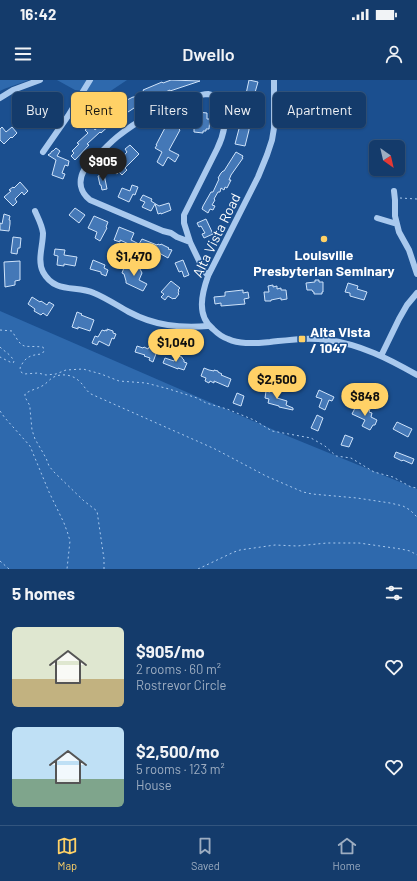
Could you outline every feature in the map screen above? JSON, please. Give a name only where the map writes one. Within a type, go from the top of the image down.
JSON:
[{"type":"street","points":[[0,98],[13,90],[40,80]]},
{"type":"street","points":[[42,152],[68,116],[90,80]]},
{"type":"street","name":"Alta Vista Road","points":[[208,326],[202,306],[203,289],[208,276],[258,178],[267,156],[274,128],[274,80]]},
{"type":"street","points":[[190,242],[90,200],[82,191],[80,179],[84,170],[108,145],[118,136],[146,117],[168,106],[199,95],[207,94],[220,100],[224,108],[222,138],[184,215],[184,222],[190,242],[208,276]]},
{"type":"street","points":[[395,195],[395,216],[399,232],[409,250],[417,274]]},
{"type":"street","points":[[35,211],[43,232],[40,261],[42,268],[46,277],[59,286],[95,293],[138,317],[164,325],[192,327],[208,326],[222,337],[236,342],[251,344],[302,339],[328,340],[360,347],[390,360],[417,375]]},
{"type":"street","points":[[377,218],[397,224]]},
{"type":"street","points":[[381,356],[398,319],[417,293]]},
{"type":"path","points":[[395,195],[417,199]]},
{"type":"path","points":[[0,330],[12,331],[22,346],[43,347],[44,351],[42,354],[33,355],[24,361],[20,368],[21,372],[24,374],[38,373],[46,375],[56,374],[66,370],[83,369],[119,381],[146,383],[169,389],[254,420],[272,431],[311,438],[325,446],[336,456],[350,458],[374,472],[417,488]]},
{"type":"path","points":[[0,347],[4,352],[12,357],[14,362],[12,363],[0,357]]},
{"type":"path","points":[[104,569],[97,511],[84,502],[54,472],[35,439],[32,430],[30,406],[25,394],[57,376],[62,375],[74,378],[79,381],[87,392],[91,394],[215,449],[266,476],[303,492],[390,503],[403,506],[417,517]]},
{"type":"path","points":[[0,411],[30,446],[64,523],[70,541],[67,569]]},
{"type":"path","points":[[198,569],[240,550],[275,544],[297,546],[328,543],[359,543],[401,549],[410,551],[417,555]]},
{"type":"path","points":[[0,561],[9,569]]},
{"type":"shaded area","points":[[0,80],[29,80],[0,91]]},
{"type":"shaded area","points":[[57,80],[127,80],[109,92],[75,90]]},
{"type":"shaded area","points":[[0,311],[290,437],[417,489],[417,569],[0,569]]},
{"type":"building","points":[[171,80],[200,81],[166,92],[144,92],[143,90],[162,82]]},
{"type":"building","points":[[249,80],[258,82],[255,92],[246,92]]},
{"type":"building","points":[[135,96],[135,107],[127,113],[127,100]]},
{"type":"building","points":[[202,112],[207,113],[207,119],[210,119],[209,129],[203,131],[203,133],[194,132],[194,128],[202,128]]},
{"type":"building","points":[[2,127],[6,132],[12,127],[17,133],[4,144],[0,140],[0,129]]},
{"type":"building","points":[[87,128],[93,128],[95,130],[97,128],[106,128],[87,144],[89,145],[75,160],[71,156],[74,153],[72,151],[79,144],[77,143],[88,133],[85,130]]},
{"type":"building","points":[[165,128],[180,128],[180,130],[169,150],[179,155],[175,162],[168,157],[163,166],[157,162],[162,152],[155,148]]},
{"type":"building","points":[[239,128],[249,128],[245,146],[235,144]]},
{"type":"building","points":[[130,145],[139,154],[125,168],[127,170],[122,175],[119,172],[117,174],[111,169],[127,152],[125,149]]},
{"type":"building","points":[[56,148],[60,151],[57,156],[69,161],[68,166],[65,165],[62,173],[65,174],[63,179],[52,175],[56,160],[48,155]]},
{"type":"building","points":[[236,152],[243,156],[243,158],[231,175],[229,180],[231,180],[227,188],[225,187],[224,190],[221,188],[220,192],[218,192],[212,205],[215,206],[213,210],[210,209],[208,213],[202,209],[203,206],[211,192],[213,192],[221,173],[224,171]]},
{"type":"building","points":[[104,174],[107,189],[102,190],[98,176]]},
{"type":"building","points":[[20,182],[28,191],[24,195],[22,192],[15,199],[17,202],[13,206],[4,197],[11,191],[9,190],[13,187],[14,188]]},
{"type":"building","points":[[132,185],[138,187],[135,195],[133,194],[129,202],[118,197],[122,188],[130,191]]},
{"type":"building","points":[[143,195],[152,199],[151,201],[159,206],[169,203],[171,210],[158,214],[155,204],[151,211],[142,207],[145,202],[140,200]]},
{"type":"building","points":[[75,208],[85,215],[79,223],[69,215]]},
{"type":"building","points":[[4,214],[10,216],[9,231],[0,230],[0,223],[2,224]]},
{"type":"building","points":[[94,216],[108,222],[107,228],[100,241],[95,238],[97,232],[88,228]]},
{"type":"building","points":[[206,219],[213,234],[204,238],[202,234],[205,233],[201,226],[199,227],[197,223]]},
{"type":"building","points":[[119,227],[134,233],[131,240],[139,244],[142,239],[157,245],[161,244],[169,248],[168,249],[172,250],[168,258],[152,249],[150,253],[145,253],[138,250],[137,252],[130,249],[132,246],[131,245],[120,240],[120,242],[114,240]]},
{"type":"building","points":[[13,237],[21,238],[20,248],[18,248],[17,254],[11,253]]},
{"type":"building","points":[[55,249],[65,250],[64,255],[77,257],[75,266],[64,264],[64,266],[57,265],[58,256],[54,255]]},
{"type":"building","points":[[93,260],[105,265],[104,268],[108,270],[106,276],[101,274],[101,272],[90,269]]},
{"type":"building","points":[[183,260],[189,275],[184,277],[182,271],[179,272],[175,263]]},
{"type":"building","points":[[20,261],[20,280],[15,281],[15,285],[5,287],[4,262]]},
{"type":"building","points":[[125,265],[140,269],[142,273],[139,280],[147,284],[143,291],[126,283],[124,274],[122,273]]},
{"type":"building","points":[[315,280],[323,282],[322,294],[314,294],[312,290],[307,290],[306,283],[315,282]]},
{"type":"building","points":[[171,281],[180,288],[178,290],[179,294],[175,299],[168,296],[165,300],[161,297],[164,294],[161,292]]},
{"type":"building","points":[[348,283],[358,286],[357,289],[367,292],[364,300],[350,296],[350,293],[345,292]]},
{"type":"building","points":[[273,285],[273,287],[277,286],[277,289],[281,288],[281,290],[286,290],[287,299],[281,300],[281,298],[265,301],[264,292],[269,292],[268,286]]},
{"type":"building","points":[[243,290],[243,293],[248,292],[249,298],[244,299],[245,304],[221,306],[221,303],[215,304],[214,297],[225,296],[225,292]]},
{"type":"building","points":[[32,297],[47,305],[49,302],[54,305],[47,316],[43,313],[41,315],[34,311],[35,309],[28,304]]},
{"type":"building","points":[[77,312],[94,320],[90,331],[78,327],[78,329],[72,327]]},
{"type":"building","points":[[107,329],[116,334],[114,339],[112,338],[109,346],[99,341],[97,345],[92,343],[95,336],[98,337],[102,330],[107,331]]},
{"type":"building","points":[[137,346],[148,349],[149,347],[155,347],[157,351],[153,362],[149,360],[150,358],[144,356],[145,355],[135,352]]},
{"type":"building","points":[[176,356],[182,357],[184,362],[187,363],[184,370],[163,363],[165,358],[174,361]]},
{"type":"building","points":[[204,368],[218,371],[222,374],[221,375],[231,379],[228,387],[214,381],[214,383],[210,381],[209,383],[205,381],[206,378],[201,376]]},
{"type":"building","points":[[319,390],[334,397],[332,401],[329,400],[325,410],[319,407],[322,399],[316,397]]},
{"type":"building","points":[[266,391],[271,391],[278,394],[277,398],[287,401],[286,405],[293,408],[293,410],[268,403],[269,399],[265,398]]},
{"type":"building","points":[[237,393],[244,396],[241,406],[233,403]]},
{"type":"building","points":[[360,405],[370,409],[369,412],[372,413],[371,417],[377,420],[375,425],[373,425],[370,430],[362,426],[365,420],[352,414],[356,406],[359,407]]},
{"type":"building","points":[[317,415],[323,418],[318,431],[311,428]]},
{"type":"building","points":[[397,422],[412,429],[408,437],[393,429]]},
{"type":"building","points":[[345,435],[353,438],[349,447],[341,445]]},
{"type":"building","points":[[396,452],[414,459],[412,464],[394,457]]},
{"type":"place","name":"Louisville Presbyterian Seminary","points":[[324,239]]},
{"type":"place","name":"Alta Vista / 1047","points":[[302,339]]}]
